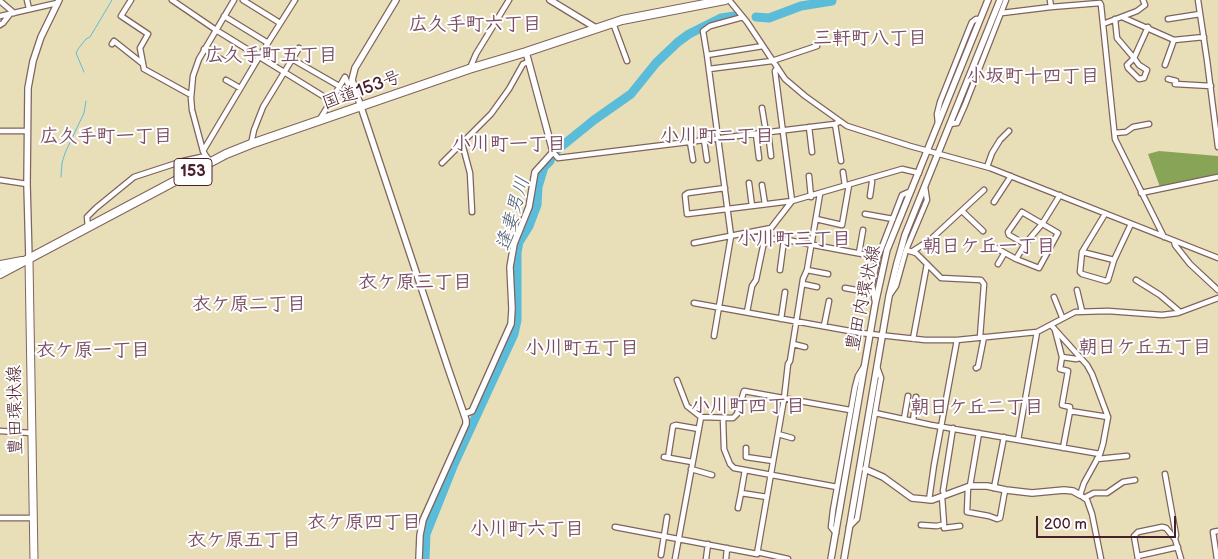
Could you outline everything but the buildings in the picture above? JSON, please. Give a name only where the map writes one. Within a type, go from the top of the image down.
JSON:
[{"type":"highway","name":"国道153号","points":[[0,274],[88,228],[209,159],[361,108],[469,69],[596,28],[727,0]]},
{"type":"highway","name":"国道153号","points":[[0,263],[29,260]]},
{"type":"main road","name":"豊田環状線","points":[[29,260],[34,559]]},
{"type":"street","points":[[27,0],[29,9]]},
{"type":"street","points":[[131,0],[121,16],[148,34],[140,48],[144,69],[191,95]]},
{"type":"street","points":[[172,0],[216,30],[331,101]]},
{"type":"street","points":[[88,228],[87,217],[134,177],[183,161],[209,159],[203,150],[192,110],[191,95],[195,67],[234,0]]},
{"type":"street","points":[[243,0],[280,23]]},
{"type":"street","points":[[203,150],[295,0]]},
{"type":"street","points":[[396,0],[352,76],[466,424],[423,520],[419,559]]},
{"type":"street","points":[[469,69],[509,0]]},
{"type":"street","points":[[550,0],[596,28]]},
{"type":"street","points":[[727,0],[743,17],[791,86],[837,123],[852,129],[987,167],[1218,258]]},
{"type":"street","name":"豊田内環状線","points":[[831,559],[875,305],[887,250],[988,0]]},
{"type":"street","name":"豊田内環状線","points":[[844,559],[888,296],[905,235],[1000,0]]},
{"type":"street","points":[[950,124],[957,123],[1006,0]]},
{"type":"street","points":[[1050,0],[1051,7]]},
{"type":"street","points":[[1103,24],[1136,11],[1145,5],[1144,0]]},
{"type":"street","points":[[1198,0],[1218,147]]},
{"type":"street","points":[[0,1],[12,13]]},
{"type":"street","points":[[0,16],[58,2]]},
{"type":"street","points":[[29,260],[27,184],[28,95],[32,66],[41,37],[58,2]]},
{"type":"street","points":[[1002,13],[1100,3],[1114,133],[1141,193],[1164,237]]},
{"type":"street","points":[[0,25],[12,13]]},
{"type":"street","points":[[1168,19],[1200,14]]},
{"type":"street","points":[[224,16],[268,43]]},
{"type":"street","points":[[714,336],[731,236],[703,31],[710,26],[743,17]]},
{"type":"street","points":[[1122,17],[1174,40],[1204,36]]},
{"type":"street","points":[[938,123],[937,114],[940,102],[970,26],[972,22],[980,19]]},
{"type":"street","points":[[1115,19],[1117,38],[1134,58],[1147,70],[1143,79],[1137,78],[1128,68],[1128,65],[1134,58],[1148,28]]},
{"type":"street","points":[[613,23],[627,61]]},
{"type":"street","points":[[1165,65],[1174,40]]},
{"type":"street","points":[[112,44],[114,41],[143,64]]},
{"type":"street","points":[[707,55],[762,46]]},
{"type":"street","points":[[709,69],[772,61],[817,46]]},
{"type":"street","points":[[251,144],[259,115],[299,48]]},
{"type":"street","points":[[204,49],[224,61]]},
{"type":"street","points":[[526,52],[552,152],[558,158],[837,123]]},
{"type":"street","points":[[292,59],[339,86]]},
{"type":"street","points":[[442,163],[491,114],[509,89],[523,64],[528,62]]},
{"type":"street","points":[[694,243],[771,228],[792,202],[775,71],[777,68]]},
{"type":"street","points":[[318,122],[346,77],[348,84],[353,82]]},
{"type":"street","points":[[1168,79],[1176,81],[1175,84],[1218,84]]},
{"type":"street","points":[[226,80],[240,88]]},
{"type":"street","points":[[762,108],[772,156]]},
{"type":"street","points":[[837,123],[841,161]]},
{"type":"street","points":[[1114,133],[1126,132],[1133,127],[1149,124]]},
{"type":"street","points":[[809,127],[812,152]]},
{"type":"street","points":[[0,131],[27,131]]},
{"type":"street","points":[[987,167],[996,147],[1009,131]]},
{"type":"street","points":[[756,134],[759,158]]},
{"type":"street","points":[[704,140],[706,160]]},
{"type":"street","points":[[690,142],[693,160]]},
{"type":"street","points":[[462,143],[470,173],[472,212]]},
{"type":"street","points":[[464,414],[472,411],[509,328],[512,309],[510,267],[514,244],[526,216],[535,172],[552,152]]},
{"type":"street","points":[[724,188],[688,193],[686,195],[687,214],[792,202],[902,169],[919,173]]},
{"type":"street","points":[[816,220],[842,225],[847,185],[843,172]]},
{"type":"street","points":[[809,176],[811,197]]},
{"type":"street","points":[[994,202],[1011,176]]},
{"type":"street","points":[[1141,193],[1218,177]]},
{"type":"street","points":[[870,196],[871,178]]},
{"type":"street","points":[[0,180],[27,184]]},
{"type":"street","points":[[749,182],[752,206]]},
{"type":"street","points":[[762,185],[764,204]]},
{"type":"street","points":[[888,296],[896,286],[906,250],[927,200],[925,187]]},
{"type":"street","points":[[913,251],[962,211],[984,190]]},
{"type":"street","points":[[875,305],[872,284],[878,257],[902,195],[911,191]]},
{"type":"street","points":[[755,559],[784,399],[802,284],[807,270],[820,194]]},
{"type":"street","points":[[1016,259],[1025,244],[1042,224],[1060,195]]},
{"type":"street","points":[[962,211],[983,232]]},
{"type":"street","points":[[996,248],[1004,254],[1036,268],[1040,266],[1058,233],[1020,212],[1008,234],[1025,244]]},
{"type":"street","points":[[865,214],[893,219]]},
{"type":"street","points":[[1105,214],[1082,252],[1081,273],[1104,281],[1108,280],[1114,260],[1131,224]]},
{"type":"street","points":[[859,253],[863,230]]},
{"type":"street","points":[[750,233],[752,236],[878,257]]},
{"type":"street","points":[[748,312],[752,286],[756,280],[765,238]]},
{"type":"street","points":[[780,270],[784,240]]},
{"type":"street","points":[[1174,241],[1190,264],[1218,290]]},
{"type":"street","points":[[906,250],[913,251],[941,278],[981,280],[984,284],[982,337],[978,367],[976,368]]},
{"type":"street","points":[[1082,252],[1114,260]]},
{"type":"street","points":[[998,264],[1004,254]]},
{"type":"street","points":[[913,339],[927,264]]},
{"type":"street","points":[[807,270],[828,274]]},
{"type":"street","points":[[1136,280],[1180,312]]},
{"type":"street","points":[[802,284],[817,287]]},
{"type":"street","points":[[845,288],[873,293]]},
{"type":"street","points":[[1077,290],[1082,311]]},
{"type":"street","points":[[781,319],[786,292]]},
{"type":"street","points":[[1054,297],[1062,317]]},
{"type":"street","points":[[694,303],[871,334],[913,339],[956,340],[1036,332],[1053,327],[1062,317],[1075,312],[1108,311],[1162,314],[1180,312],[1218,298]]},
{"type":"street","points":[[824,326],[829,301]]},
{"type":"street","points":[[1053,327],[1062,357],[1060,369],[1068,370],[1062,405],[1070,407],[1070,411],[1063,448]]},
{"type":"street","points":[[1053,327],[1094,376],[1108,417],[1100,454],[1084,483],[1082,496]]},
{"type":"street","points":[[1018,440],[1036,332]]},
{"type":"street","points":[[929,500],[956,340]]},
{"type":"street","points":[[793,344],[805,347]]},
{"type":"street","points":[[1062,357],[1080,358]]},
{"type":"street","points":[[836,533],[831,527],[850,410],[858,376],[865,367]]},
{"type":"street","points":[[848,528],[857,519],[880,378],[877,368]]},
{"type":"street","points":[[677,380],[687,406],[701,417],[733,418],[744,391],[850,410]]},
{"type":"street","points":[[904,420],[908,396]]},
{"type":"street","points":[[912,421],[916,397]]},
{"type":"street","points":[[1070,411],[1108,417]]},
{"type":"street","points":[[875,413],[904,420],[1100,454]]},
{"type":"street","points":[[675,559],[701,417]]},
{"type":"street","points":[[723,418],[724,449],[734,468],[837,488]]},
{"type":"street","points":[[692,462],[666,458],[673,426],[699,429]]},
{"type":"street","points":[[944,528],[943,491],[953,428]]},
{"type":"street","points":[[0,431],[32,433]]},
{"type":"street","points":[[979,433],[969,486],[968,512],[997,519],[1000,518],[1005,490]]},
{"type":"street","points":[[778,434],[792,438]]},
{"type":"street","points":[[864,438],[869,448]]},
{"type":"street","points":[[994,488],[1004,438]]},
{"type":"street","points":[[845,440],[850,451]]},
{"type":"street","points":[[746,448],[746,457],[773,461]]},
{"type":"street","points":[[1097,459],[1127,456]]},
{"type":"street","points":[[840,470],[842,465],[849,460]]},
{"type":"street","points":[[691,469],[712,474]]},
{"type":"street","points":[[865,469],[883,477],[912,498],[929,500],[969,486],[1032,493],[1073,491],[1087,500],[1094,522],[1101,559]]},
{"type":"street","points":[[738,508],[745,470]]},
{"type":"street","points":[[1165,474],[1176,535],[1175,540]]},
{"type":"street","points":[[1082,496],[1094,493],[1108,493],[1123,482],[1135,480]]},
{"type":"street","points":[[741,493],[767,497]]},
{"type":"street","points":[[661,555],[667,517]]},
{"type":"street","points":[[0,518],[33,518]]},
{"type":"street","points":[[921,525],[944,528],[960,526]]},
{"type":"street","points":[[615,527],[788,559]]},
{"type":"street","points":[[1178,548],[1138,557],[1134,536],[1138,532],[1162,527],[1166,528],[1175,540],[1178,548],[1181,559]]},
{"type":"street","points":[[1217,559],[1213,532],[1218,531]]},
{"type":"street","points":[[706,559],[708,544]]},
{"type":"street","points":[[726,559],[727,548]]},
{"type":"green space","points":[[1159,151],[1218,156],[1218,175],[1160,187],[1148,154]]},
{"type":"waterway","points":[[84,72],[76,53],[86,39],[90,37],[112,0]]},
{"type":"waterway","name":"逢妻男川","points":[[756,17],[769,18],[801,6],[832,1]]},
{"type":"waterway","name":"逢妻男川","points":[[425,559],[426,534],[454,464],[514,334],[517,320],[517,252],[519,242],[529,226],[537,205],[538,187],[544,167],[550,161],[552,154],[594,120],[631,94],[656,63],[678,42],[689,34],[721,18],[735,16]]},
{"type":"waterway","points":[[61,177],[65,153],[84,113],[86,101]]},
{"type":"district","name":"広久手町六丁目","points":[[475,25]]},
{"type":"district","name":"三軒町八丁目","points":[[870,39]]},
{"type":"district","name":"広久手町五丁目","points":[[271,56]]},
{"type":"district","name":"小坂町十四丁目","points":[[1033,77]]},
{"type":"district","name":"広久手町一丁目","points":[[106,137]]},
{"type":"district","name":"小川町二丁目","points":[[717,137]]},
{"type":"district","name":"小川町一丁目","points":[[509,145]]},
{"type":"district","name":"小川町三丁目","points":[[794,240]]},
{"type":"district","name":"朝日ケ丘一丁目","points":[[989,247]]},
{"type":"district","name":"衣ケ原三丁目","points":[[415,283]]},
{"type":"district","name":"衣ケ原二丁目","points":[[249,305]]},
{"type":"district","name":"朝日ケ丘五丁目","points":[[1145,348]]},
{"type":"district","name":"小川町五丁目","points":[[582,349]]},
{"type":"district","name":"衣ケ原一丁目","points":[[93,351]]},
{"type":"district","name":"小川町四丁目","points":[[748,407]]},
{"type":"district","name":"朝日ケ丘二丁目","points":[[977,408]]},
{"type":"district","name":"衣ケ原四丁目","points":[[364,523]]},
{"type":"district","name":"小川町六丁目","points":[[527,530]]},
{"type":"district","name":"衣ケ原五丁目","points":[[244,541]]}]
